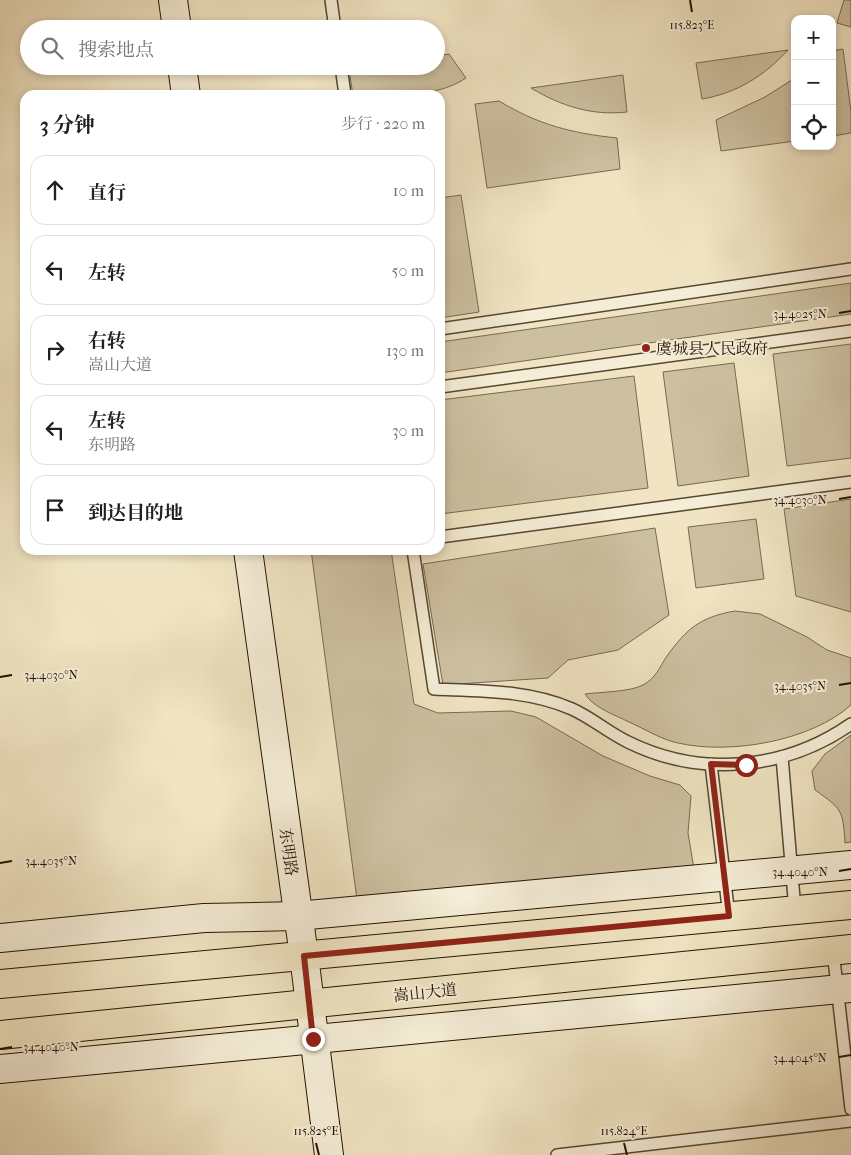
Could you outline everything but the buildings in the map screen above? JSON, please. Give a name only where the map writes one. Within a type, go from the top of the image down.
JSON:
[{"type":"main road","points":[[173,0],[176,20]]},
{"type":"main road","points":[[183,75],[185,90]]},
{"type":"main road","name":"东明路","points":[[249,555],[304,956],[329,1155]]},
{"type":"main road","points":[[0,938],[204,918],[297,916],[851,865]]},
{"type":"main road","points":[[0,984],[851,905]]},
{"type":"main road","name":"嵩山大道","points":[[0,1034],[842,950]]},
{"type":"main road","points":[[0,1069],[844,988]]},
{"type":"lane","points":[[331,0],[334,20]]},
{"type":"lane","points":[[342,75],[344,90]]},
{"type":"lane","points":[[445,328],[851,269]]},
{"type":"lane","points":[[445,387],[851,330]]},
{"type":"lane","points":[[445,536],[851,482]]},
{"type":"lane","points":[[414,555],[434,689],[517,693],[572,709],[629,743],[689,764],[746,765],[782,757],[804,751],[851,724]]},
{"type":"lane","points":[[782,757],[795,910]]},
{"type":"lane","points":[[711,764],[729,916]]},
{"type":"lane","points":[[842,950],[851,1109]]},
{"type":"lane","points":[[558,1155],[636,1150],[851,1121]]},
{"type":"shaded area","points":[[844,0],[851,0],[851,27],[837,23]]},
{"type":"shaded area","points":[[843,49],[851,112],[851,133],[836,135],[836,60],[836,50]]},
{"type":"shaded area","points":[[788,50],[769,68],[749,82],[727,92],[702,99],[696,63]]},
{"type":"shaded area","points":[[449,54],[466,78],[454,85],[440,90],[352,90],[350,75],[445,75],[445,55]]},
{"type":"shaded area","points":[[623,75],[627,112],[589,111],[565,105],[531,88]]},
{"type":"shaded area","points":[[791,81],[791,142],[721,151],[716,120],[765,97]]},
{"type":"shaded area","points":[[499,101],[528,116],[556,127],[617,138],[620,169],[487,188],[475,104]]},
{"type":"shaded area","points":[[461,195],[479,312],[445,317],[445,197]]},
{"type":"shaded area","points":[[851,283],[851,314],[445,372],[445,341]]},
{"type":"shaded area","points":[[851,344],[851,458],[787,466],[773,354]]},
{"type":"shaded area","points":[[734,363],[749,476],[678,486],[663,372]]},
{"type":"shaded area","points":[[634,376],[648,488],[445,513],[445,399]]},
{"type":"shaded area","points":[[851,499],[851,612],[796,596],[784,509]]},
{"type":"shaded area","points":[[756,519],[764,579],[696,588],[688,527]]},
{"type":"shaded area","points":[[655,528],[669,615],[618,650],[568,660],[548,678],[443,685],[423,564]]},
{"type":"shaded area","points":[[312,555],[392,555],[414,704],[438,713],[511,711],[536,717],[603,756],[650,776],[680,785],[691,796],[688,833],[694,869],[357,900]]},
{"type":"shaded area","points":[[735,611],[760,614],[807,637],[827,650],[851,658],[851,705],[814,728],[792,736],[745,746],[721,747],[672,742],[605,711],[585,694],[623,690],[643,685],[654,676],[674,646],[688,631],[704,620]]},
{"type":"shaded area","points":[[851,735],[851,842],[845,843],[842,817],[836,806],[815,790],[812,771],[825,754]]},
{"type":"place","name":"虞城县人民政府","points":[[646,348]]},
{"type":"route","points":[[313,1039],[304,956],[729,916],[711,764],[746,765]]}]
